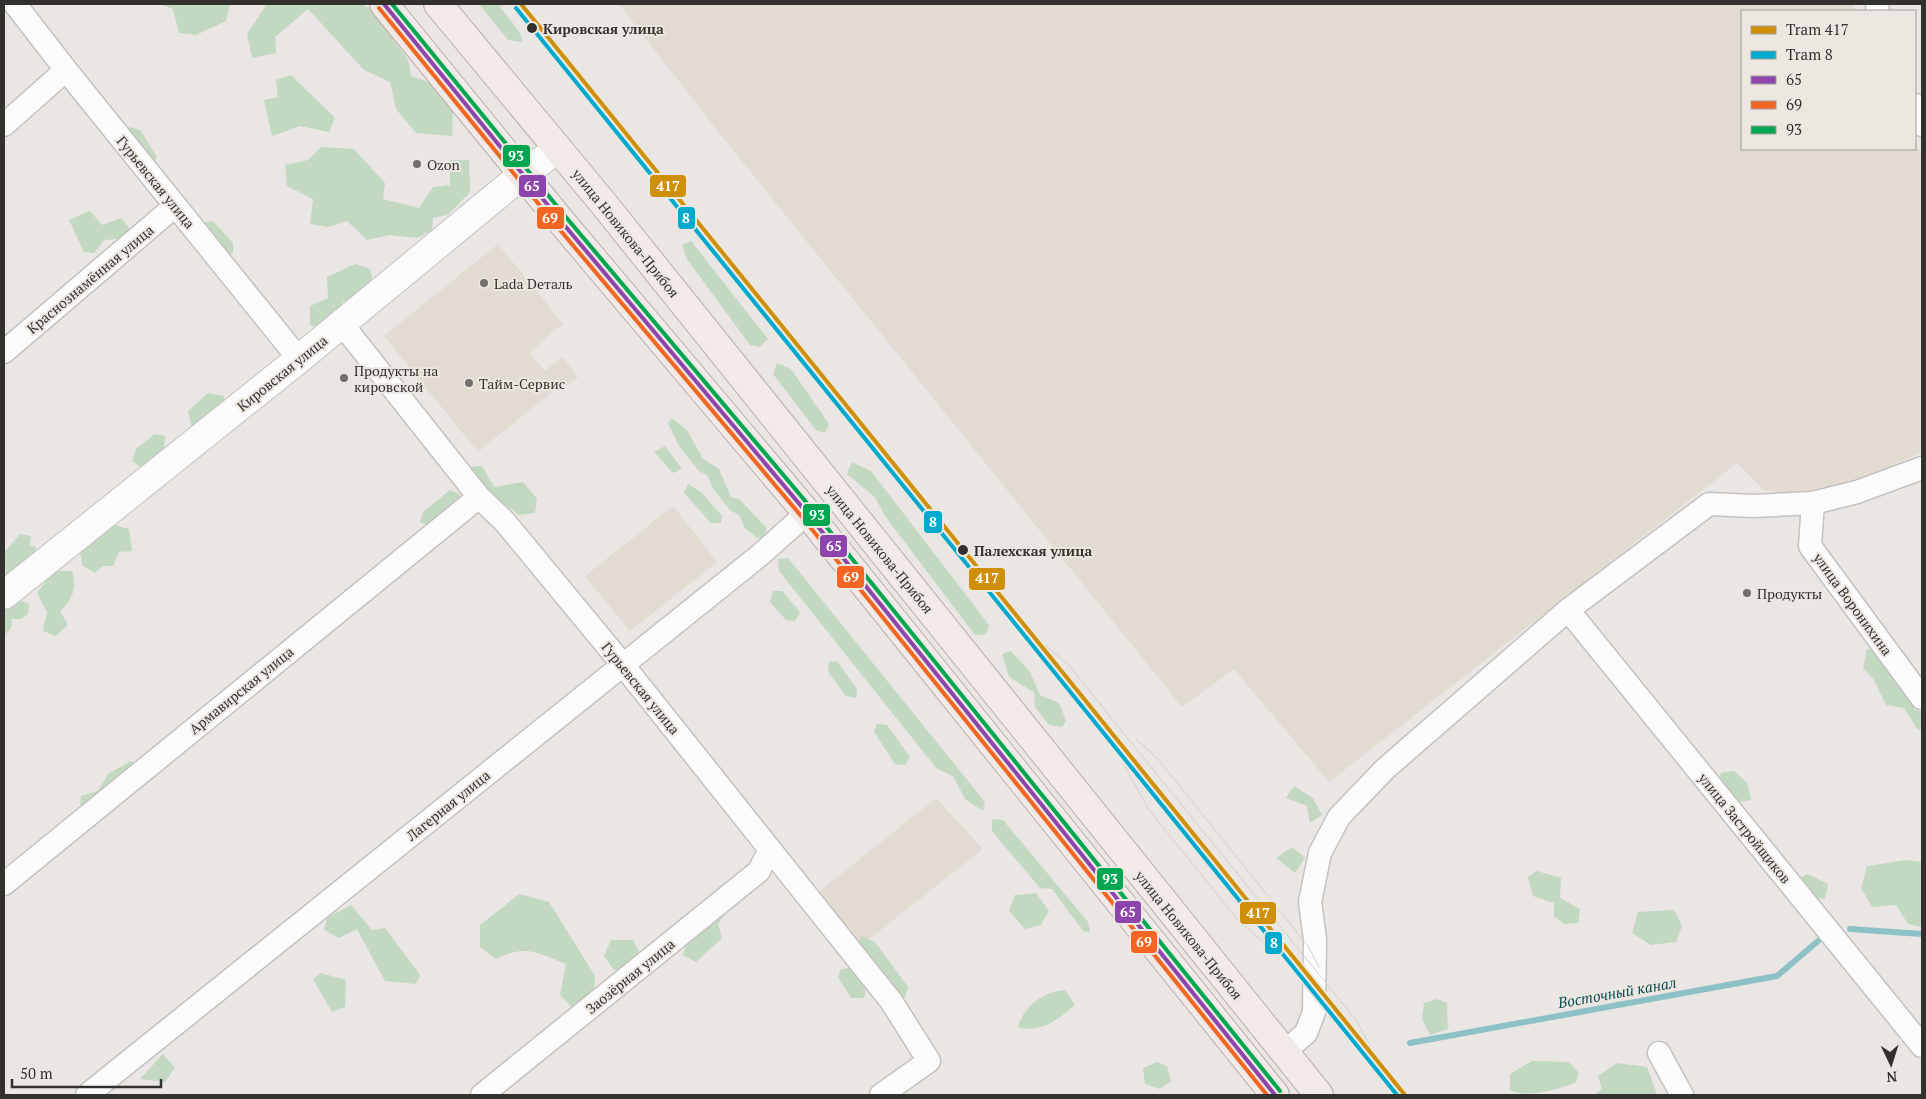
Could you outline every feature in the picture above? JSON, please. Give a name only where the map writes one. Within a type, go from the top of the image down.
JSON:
[{"type":"main road","points":[[384,4],[523,174],[807,514],[1275,1095]]},
{"type":"main road","name":"улица Новикова-Прибоя","points":[[438,4],[558,149],[1283,1053],[1319,1095]]},
{"type":"street","name":"Гурьевская улица","points":[[16,4],[66,70],[299,359]]},
{"type":"street","points":[[4,125],[66,70]]},
{"type":"street","points":[[1916,108],[1922,124]]},
{"type":"street","name":"Кировская улица","points":[[4,595],[299,359],[523,174],[558,149]]},
{"type":"street","name":"Краснознамённая улица","points":[[4,352],[176,206]]},
{"type":"street","name":"Гурьевская улица","points":[[342,324],[479,497],[505,522],[623,665],[769,851],[891,1001],[928,1061],[881,1095]]},
{"type":"street","points":[[1283,1053],[1306,1033],[1314,1012],[1315,939],[1310,902],[1320,853],[1339,818],[1385,769],[1568,610],[1710,504],[1753,506],[1813,503],[1857,492],[1922,468]]},
{"type":"street","name":"Армавирская улица","points":[[4,884],[479,497]]},
{"type":"street","name":"улица Воронихина","points":[[1813,503],[1810,546],[1922,698]]},
{"type":"street","name":"Лагерная улица","points":[[87,1095],[760,555],[807,514]]},
{"type":"street","name":"улица Застройщиков","points":[[1568,610],[1922,1046]]},
{"type":"street","name":"Заозёрная улица","points":[[482,1095],[759,871],[769,851]]},
{"type":"street","points":[[1659,1053],[1682,1095]]},
{"type":"shaded area","points":[[619,4],[1853,4],[1855,10],[1741,10],[1741,150],[1916,150],[1916,143],[1922,157],[1922,452],[1852,484],[1789,496],[1763,489],[1737,463],[1329,782],[1234,669],[1182,707],[716,129]]},
{"type":"shaded area","points":[[498,244],[564,325],[556,328],[530,353],[545,371],[563,357],[578,377],[560,391],[557,388],[478,452],[384,336]]},
{"type":"shaded area","points":[[673,506],[717,562],[630,631],[585,576]]},
{"type":"shaded area","points":[[936,798],[983,849],[859,947],[815,895]]},
{"type":"green space","points":[[160,4],[230,4],[226,21],[196,35],[179,33],[173,9]]},
{"type":"green space","points":[[267,4],[361,4],[374,11],[408,60],[411,76],[429,82],[453,112],[452,136],[416,133],[396,109],[390,82],[364,70],[308,9],[275,37],[276,53],[252,58],[247,34]]},
{"type":"green space","points":[[479,4],[499,4],[519,31],[523,42],[508,40]]},
{"type":"green space","points":[[291,75],[335,118],[329,132],[300,126],[272,136],[264,100],[278,97],[276,80]]},
{"type":"green space","points":[[130,127],[140,130],[157,157],[151,166],[125,137]]},
{"type":"green space","points":[[321,147],[354,149],[385,183],[383,199],[419,208],[433,187],[450,185],[450,160],[469,160],[470,192],[448,215],[433,218],[432,230],[417,238],[389,235],[367,240],[347,221],[328,227],[310,224],[313,199],[287,186],[285,165],[308,160]]},
{"type":"green space","points":[[90,211],[102,225],[121,218],[130,229],[120,239],[104,240],[94,253],[84,252],[69,220]]},
{"type":"green space","points":[[213,221],[233,243],[233,253],[219,255],[203,233],[205,222]]},
{"type":"green space","points":[[691,241],[768,339],[760,347],[750,345],[687,259],[682,245]]},
{"type":"green space","points":[[355,264],[370,269],[374,287],[362,300],[343,301],[338,316],[322,329],[310,325],[310,306],[328,298],[327,277]]},
{"type":"green space","points":[[777,363],[791,369],[829,424],[825,433],[816,430],[773,374]]},
{"type":"green space","points":[[208,393],[224,396],[225,411],[200,430],[191,425],[188,411]]},
{"type":"green space","points":[[672,418],[687,430],[703,459],[719,469],[731,497],[739,499],[766,527],[765,537],[757,538],[745,528],[739,515],[730,510],[714,490],[707,475],[699,471],[679,446],[668,423]]},
{"type":"green space","points":[[155,434],[165,436],[164,449],[142,468],[132,461],[136,449]]},
{"type":"green space","points":[[665,446],[682,469],[673,473],[654,452]]},
{"type":"green space","points":[[852,462],[871,471],[989,625],[986,634],[975,635],[885,516],[875,497],[847,474]]},
{"type":"green space","points":[[482,466],[494,487],[523,482],[537,499],[535,513],[519,515],[486,491],[469,467]]},
{"type":"green space","points":[[688,484],[701,492],[722,516],[721,523],[711,523],[684,493]]},
{"type":"green space","points":[[450,490],[459,494],[460,507],[431,527],[420,522],[423,512]]},
{"type":"green space","points":[[114,525],[129,529],[132,551],[119,552],[113,566],[103,566],[95,573],[82,565],[80,551]]},
{"type":"green space","points":[[20,534],[31,536],[30,545],[36,547],[35,555],[6,576],[4,553]]},
{"type":"green space","points":[[788,558],[985,802],[983,811],[965,799],[953,776],[937,769],[779,571],[778,559]]},
{"type":"green space","points":[[53,571],[72,571],[74,583],[71,598],[60,611],[68,625],[56,636],[43,631],[47,612],[37,593]]},
{"type":"green space","points":[[773,591],[782,591],[800,612],[795,621],[786,620],[770,602]]},
{"type":"green space","points":[[19,600],[29,604],[28,614],[21,619],[11,619],[12,626],[7,633],[4,632],[4,611]]},
{"type":"green space","points":[[1867,649],[1884,651],[1892,666],[1914,667],[1922,678],[1914,709],[1922,712],[1922,729],[1918,730],[1904,708],[1886,705],[1874,680],[1863,668]]},
{"type":"green space","points":[[1011,651],[1030,672],[1040,695],[1059,703],[1066,721],[1062,727],[1049,725],[1035,707],[1034,692],[1009,677],[1002,654]]},
{"type":"green space","points":[[837,661],[857,689],[856,698],[846,696],[828,672],[829,662]]},
{"type":"green space","points":[[877,724],[887,725],[910,757],[905,765],[895,764],[874,732]]},
{"type":"green space","points":[[131,761],[140,766],[80,811],[81,796],[98,791],[108,774]]},
{"type":"green space","points":[[1734,771],[1747,783],[1751,800],[1733,803],[1718,786],[1721,773]]},
{"type":"green space","points":[[1294,786],[1313,798],[1322,815],[1310,823],[1307,806],[1286,798]]},
{"type":"green space","points":[[992,819],[1003,820],[1088,922],[1090,932],[1083,931],[1052,889],[1040,888],[992,831]]},
{"type":"green space","points":[[1292,847],[1305,858],[1295,873],[1276,858]]},
{"type":"green space","points":[[1907,860],[1922,862],[1922,927],[1908,924],[1896,905],[1872,907],[1861,888],[1867,866]]},
{"type":"green space","points":[[1537,871],[1561,878],[1560,898],[1580,909],[1578,923],[1564,924],[1554,916],[1554,903],[1533,896],[1528,877]]},
{"type":"green space","points":[[1807,874],[1828,884],[1825,899],[1803,895],[1795,881]]},
{"type":"green space","points":[[1036,893],[1049,911],[1041,925],[1025,929],[1009,911],[1015,895]]},
{"type":"green space","points":[[519,894],[549,902],[595,976],[594,990],[575,1010],[560,995],[566,964],[539,954],[524,951],[506,954],[496,959],[480,947],[480,925]]},
{"type":"green space","points":[[351,905],[372,930],[385,928],[420,975],[416,984],[385,981],[357,929],[339,938],[324,930],[327,918]]},
{"type":"green space","points":[[730,906],[718,924],[722,938],[696,962],[683,955],[688,937]]},
{"type":"green space","points":[[1674,910],[1682,926],[1676,942],[1651,945],[1632,933],[1638,912]]},
{"type":"green space","points":[[861,936],[875,942],[908,987],[905,997],[895,998],[855,952]]},
{"type":"green space","points":[[611,940],[633,940],[642,959],[629,970],[614,970],[604,956]]},
{"type":"green space","points":[[849,968],[866,989],[864,998],[851,998],[838,977],[841,969]]},
{"type":"green space","points":[[321,973],[346,980],[345,1007],[332,1012],[313,979]]},
{"type":"green space","points":[[1065,990],[1075,1005],[1062,1016],[1042,1027],[1018,1027],[1025,1013],[1036,1001],[1049,994]]},
{"type":"green space","points":[[1437,999],[1447,1003],[1448,1029],[1430,1035],[1422,1019],[1424,1003]]},
{"type":"green space","points":[[163,1054],[175,1068],[165,1082],[140,1079]]},
{"type":"green space","points":[[1532,1061],[1569,1062],[1579,1073],[1575,1083],[1551,1090],[1525,1094],[1510,1090],[1510,1074]]},
{"type":"green space","points":[[1157,1062],[1167,1066],[1171,1081],[1160,1089],[1145,1084],[1143,1068]]},
{"type":"green space","points":[[1617,1063],[1647,1067],[1657,1095],[1593,1095],[1602,1089],[1598,1076]]},
{"type":"waterway","name":"Восточный канал","points":[[1850,929],[1922,934]]},
{"type":"waterway","name":"Восточный канал","points":[[1410,1043],[1777,976],[1818,941]]},
{"type":"tram line","name":"417","points":[[521,4],[1405,1095]]},
{"type":"tram line","name":"8","points":[[516,8],[1397,1095]]},
{"type":"tram line","points":[[1026,629],[1068,664],[1356,1020],[1383,1069]]},
{"type":"tram line","points":[[1136,739],[1158,759],[1308,946],[1319,967]]},
{"type":"tram line","points":[[1123,763],[1149,810],[1238,920],[1281,958]]},
{"type":"transit line","name":"65","points":[[384,4],[560,220],[807,513],[1275,1095]]},
{"type":"transit line","name":"93","points":[[392,4],[565,216],[812,509],[1280,1091]]},
{"type":"transit line","name":"69","points":[[379,8],[555,224],[802,517],[1267,1095]]},
{"type":"place","name":"Кировская улица","points":[[532,28]]},
{"type":"place","name":"Ozon","points":[[417,164]]},
{"type":"place","name":"Lada Dеталь","points":[[484,283]]},
{"type":"place","name":"Продукты на кировской","points":[[344,378]]},
{"type":"place","name":"Тайм-Сервис","points":[[469,383]]},
{"type":"place","name":"Палехская улица","points":[[963,550]]},
{"type":"place","name":"Продукты","points":[[1747,593]]}]
